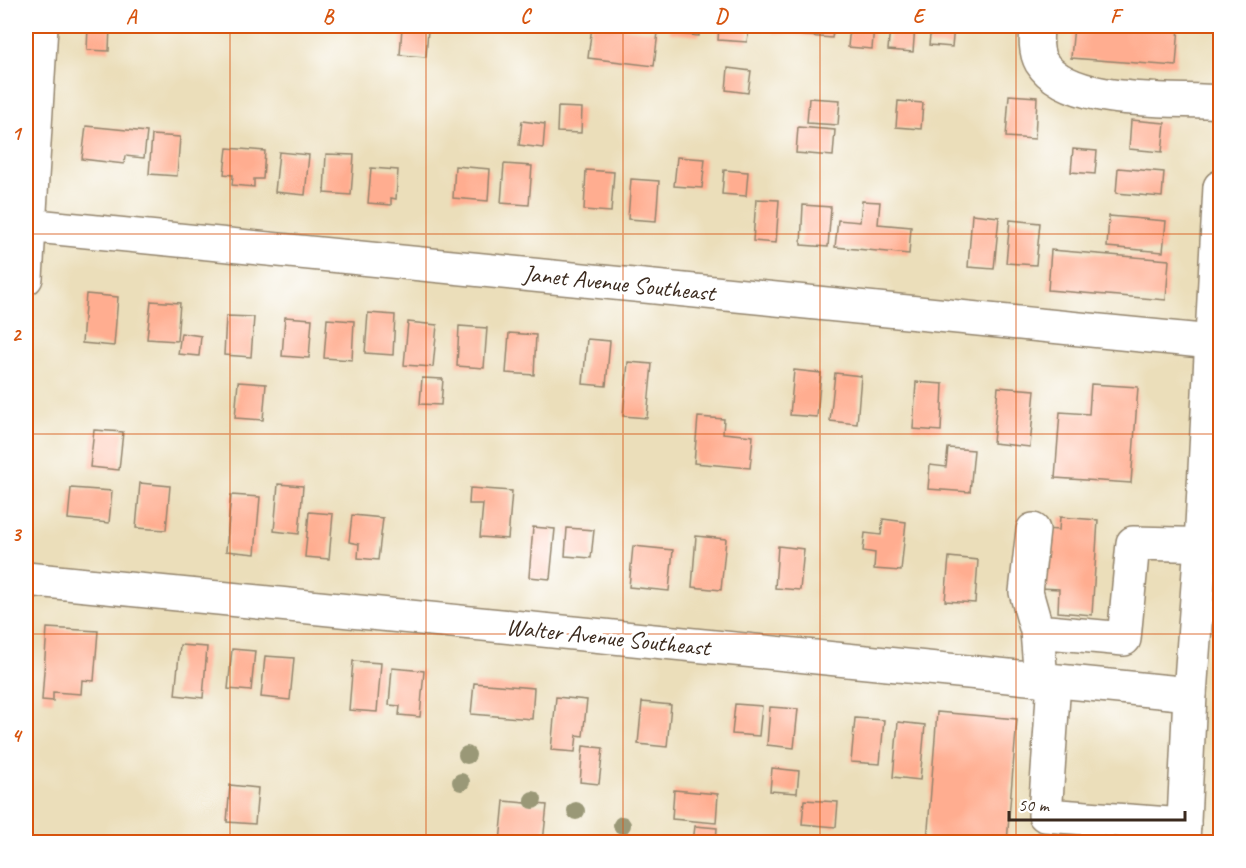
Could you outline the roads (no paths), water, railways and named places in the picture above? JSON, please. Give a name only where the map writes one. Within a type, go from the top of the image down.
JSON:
[{"type":"street","points":[[26,278],[27,225],[41,26]]},
{"type":"street","points":[[1037,26],[1036,46],[1040,60],[1062,83],[1086,91],[1129,98],[1221,102]]},
{"type":"street","points":[[1033,530],[1026,592],[1047,680],[1045,815],[1125,832],[1184,834],[1190,694],[1211,544],[1214,410],[1212,342],[1221,188]]},
{"type":"street","name":"Janet Avenue Southeast","points":[[27,225],[1212,342]]},
{"type":"street","points":[[1037,631],[1124,639],[1133,543],[1211,544]]},
{"type":"street","name":"Walter Avenue Southeast","points":[[26,579],[1190,694]]}]
